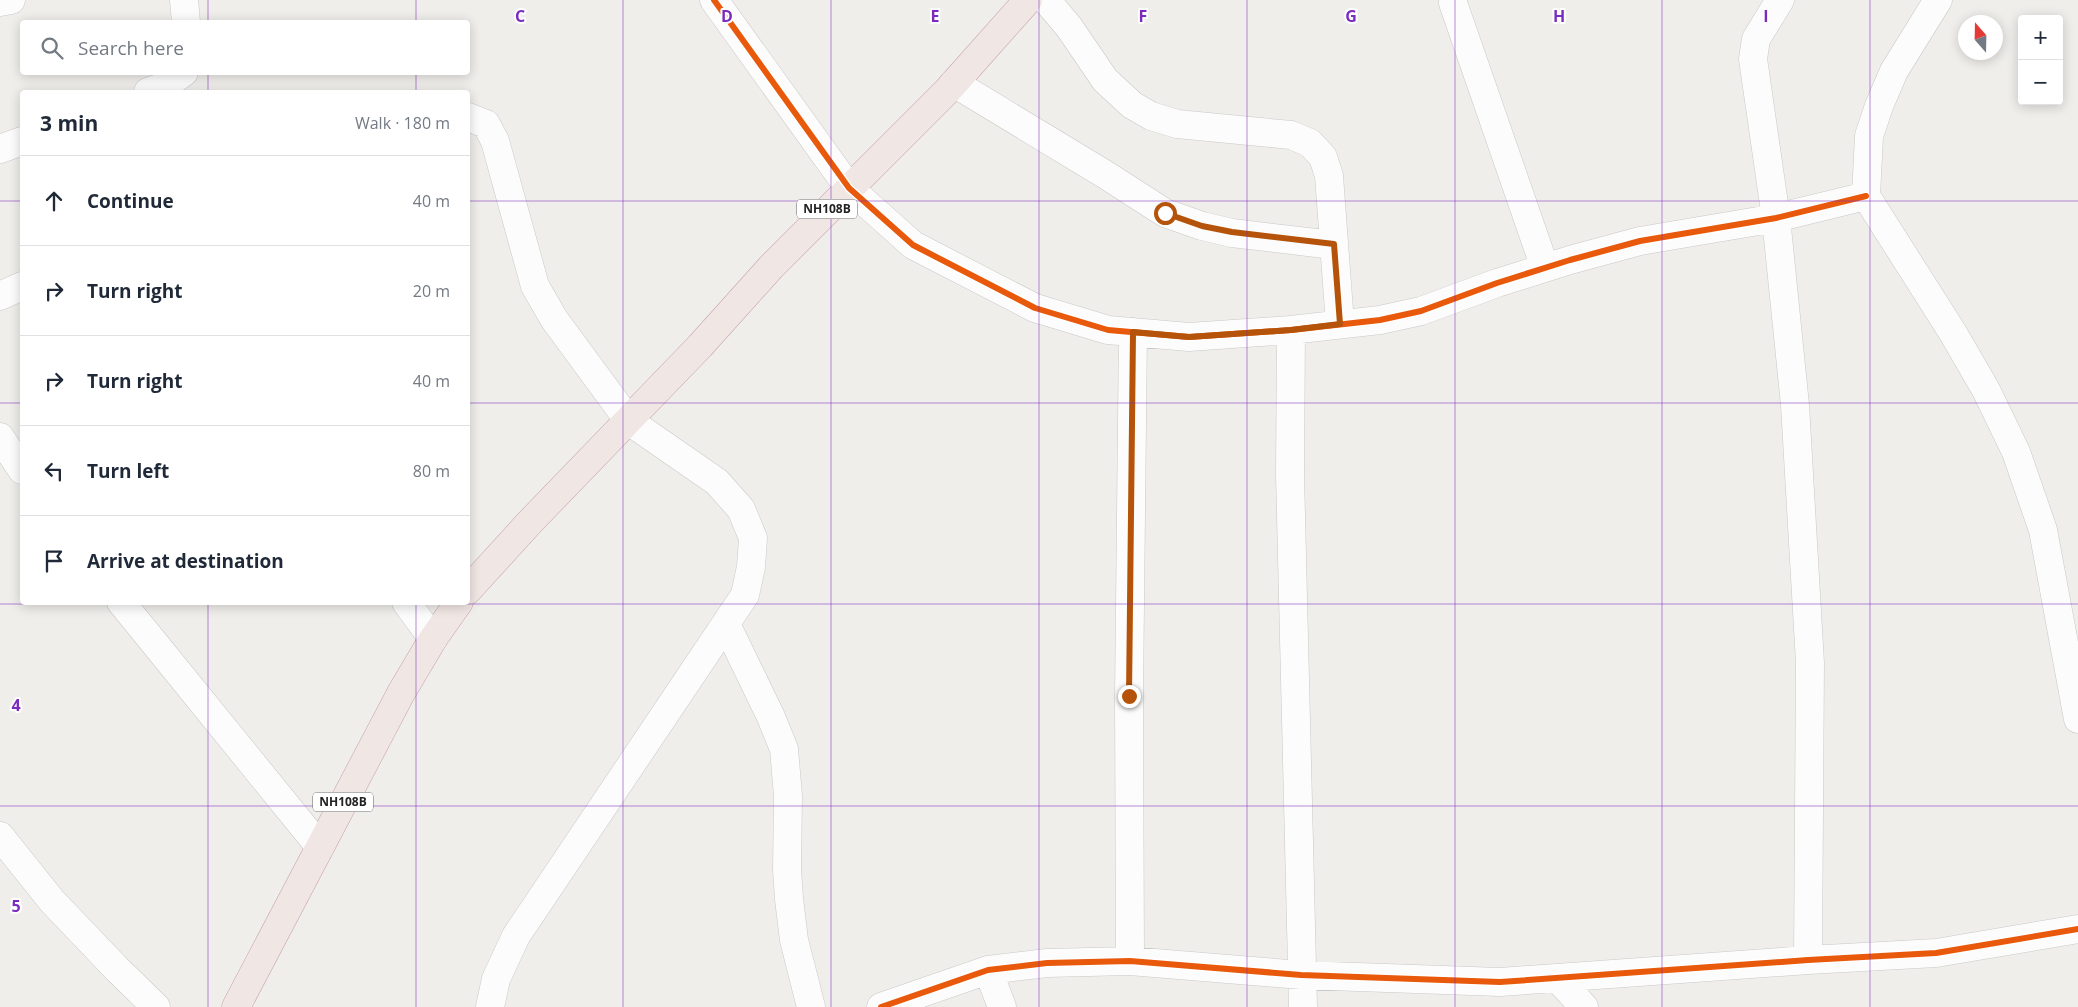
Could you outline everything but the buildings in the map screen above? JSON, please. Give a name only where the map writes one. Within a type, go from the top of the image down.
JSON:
[{"type":"highway","name":"NH108B","points":[[470,588],[530,522],[700,346],[771,267],[954,83],[1028,0]]},
{"type":"highway","name":"NH108B","points":[[236,1007],[363,763],[432,639],[457,605]]},
{"type":"street","points":[[0,2],[11,0]]},
{"type":"street","points":[[184,0],[186,20]]},
{"type":"street","points":[[714,0],[848,188],[913,245],[1035,308],[1108,330],[1189,337],[1291,330],[1380,320],[1422,311],[1545,268],[1640,241],[1776,218],[1866,196]]},
{"type":"street","points":[[1046,0],[1069,27],[1106,80],[1132,105],[1151,116],[1177,124],[1291,135],[1310,143],[1323,156],[1329,176],[1340,324]]},
{"type":"street","points":[[1780,0],[1756,39],[1753,59],[1776,218],[1795,405],[1810,663],[1808,960]]},
{"type":"street","points":[[1938,0],[1894,71],[1879,106],[1870,136],[1866,196],[1953,333],[1986,390],[2016,452],[2043,530],[2078,719]]},
{"type":"street","points":[[1453,3],[1545,268]]},
{"type":"street","points":[[154,90],[165,86],[180,75]]},
{"type":"street","points":[[954,83],[1165,213],[1202,226],[1232,232],[1334,244]]},
{"type":"street","points":[[470,118],[486,124],[495,141],[535,286],[554,319],[629,421],[716,482],[741,509],[753,538],[751,567],[745,595],[516,936],[496,979],[490,1007]]},
{"type":"street","points":[[0,149],[20,142]]},
{"type":"street","points":[[0,296],[20,287]]},
{"type":"street","points":[[1291,330],[1290,474],[1303,1007]]},
{"type":"street","points":[[1130,961],[1129,696],[1133,332]]},
{"type":"street","points":[[0,437],[20,467]]},
{"type":"street","points":[[123,605],[320,847]]},
{"type":"street","points":[[408,605],[432,639]]},
{"type":"street","points":[[726,624],[771,717],[784,749],[788,796],[787,869],[789,899],[794,940],[811,1007]]},
{"type":"street","points":[[0,836],[52,901],[156,1007]]},
{"type":"street","points":[[881,1007],[988,970],[1047,963],[1130,961],[1301,974],[1500,982],[1808,960],[1936,953],[2078,929]]},
{"type":"street","points":[[988,970],[1002,1007]]},
{"type":"street","points":[[1557,978],[1584,1007]]},
{"type":"cycle path","points":[[714,0],[849,188],[913,245],[1035,308],[1108,330],[1189,337],[1291,330],[1380,320],[1421,311],[1497,283],[1640,241],[1776,218],[1866,196]]},
{"type":"cycle path","points":[[881,1007],[988,970],[1047,963],[1130,961],[1301,975],[1500,982],[1808,960],[1936,953],[2078,929]]},
{"type":"route","points":[[1129,696],[1133,332],[1189,337],[1291,330],[1340,324],[1334,244],[1232,232],[1202,226],[1165,213]]}]
